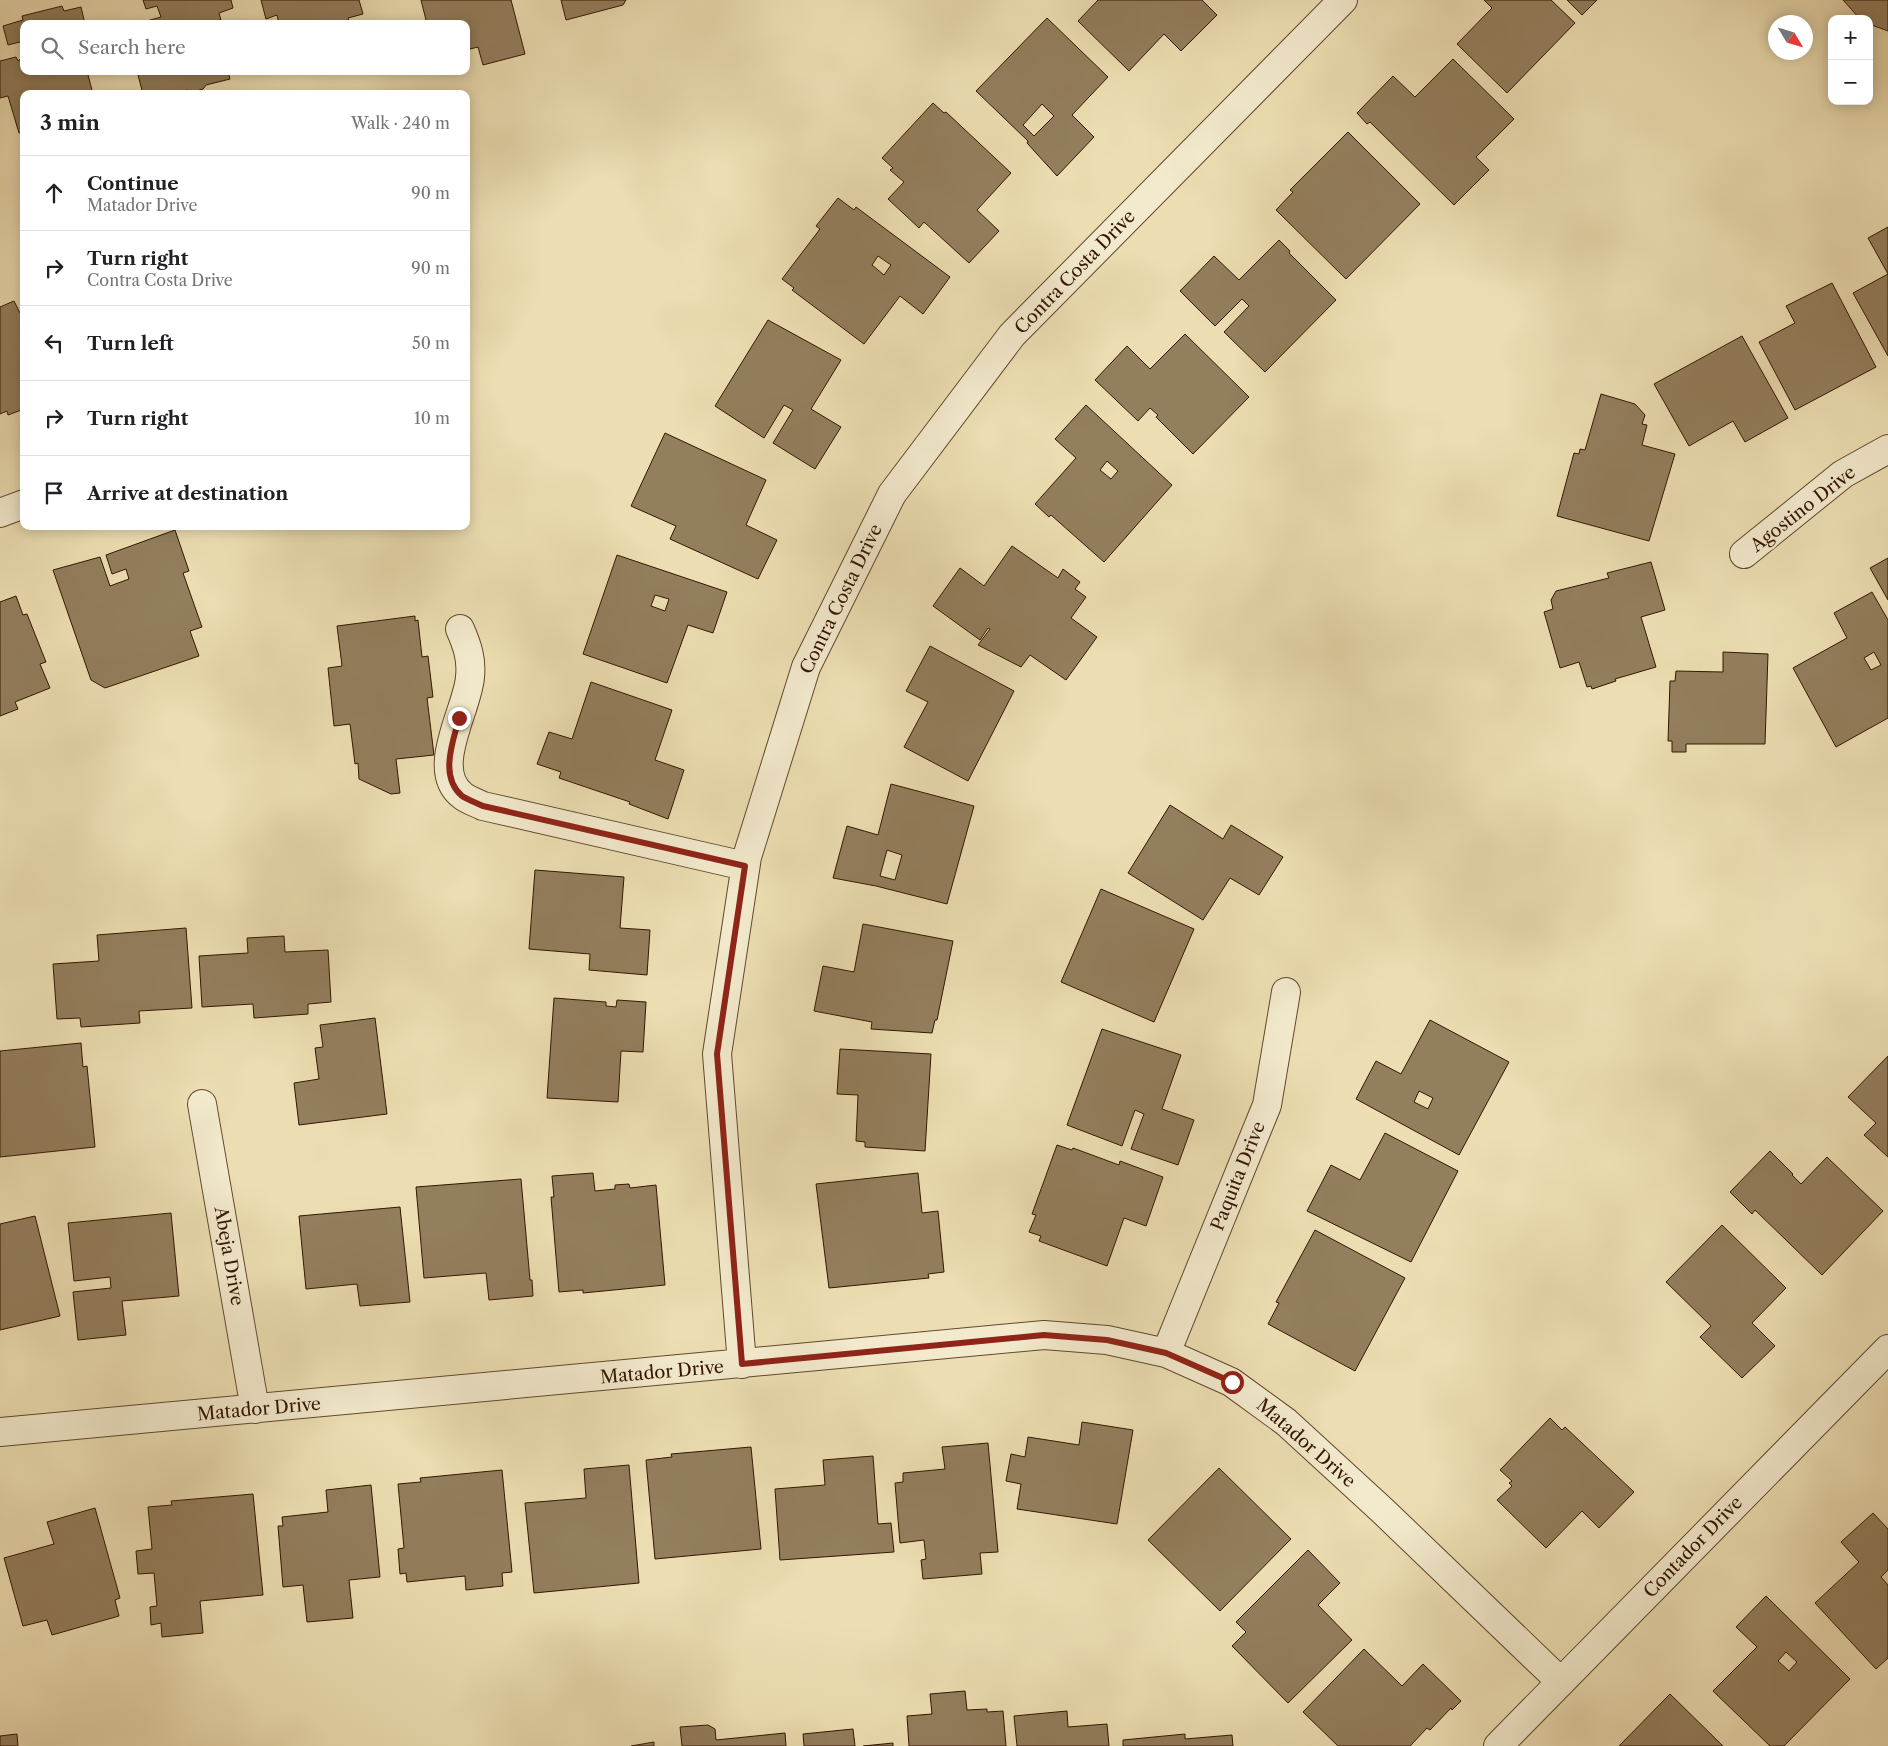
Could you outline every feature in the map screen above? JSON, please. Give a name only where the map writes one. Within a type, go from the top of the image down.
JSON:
[{"type":"street","name":"Contra Costa Drive","points":[[742,1364],[717,1054],[745,866],[806,667],[892,494],[1012,335],[1343,0]]},
{"type":"street","name":"Agostino Drive","points":[[1744,554],[1843,474],[1888,449]]},
{"type":"street","points":[[0,513],[20,506]]},
{"type":"street","points":[[460,629],[470,655],[470,678],[449,757],[450,780],[462,796],[483,806],[745,866]]},
{"type":"street","name":"Paquita Drive","points":[[1166,1353],[1267,1105],[1286,992]]},
{"type":"street","name":"Abeja Drive","points":[[202,1104],[255,1410]]},
{"type":"street","name":"Matador Drive","points":[[0,1432],[255,1410],[1044,1335],[1107,1340],[1166,1353],[1232,1382],[1286,1422],[1383,1511],[1561,1682]]},
{"type":"street","name":"Contador Drive","points":[[1498,1746],[1888,1349]]},
{"type":"building","points":[[143,0],[231,0],[233,8],[219,13],[221,20],[150,20],[161,17],[157,6],[146,9]]},
{"type":"building","points":[[261,0],[359,0],[363,14],[348,18],[349,20],[278,20],[277,15],[266,19]]},
{"type":"building","points":[[421,0],[511,0],[525,54],[483,65],[478,47],[470,49],[470,20],[426,20]]},
{"type":"building","points":[[561,0],[626,0],[623,5],[566,20]]},
{"type":"building","points":[[1098,0],[1202,0],[1217,15],[1181,51],[1164,34],[1129,71],[1078,21]]},
{"type":"building","points":[[1484,0],[1551,0],[1575,23],[1507,93],[1457,44],[1492,8]]},
{"type":"building","points":[[1567,0],[1597,0],[1582,15]]},
{"type":"building","points":[[1843,0],[1888,0],[1888,31],[1873,25],[1873,15],[1856,15]]},
{"type":"building","points":[[62,6],[64,11],[81,7],[84,20],[23,20],[22,16]]},
{"type":"building","points":[[1047,18],[1108,77],[1072,115],[1094,137],[1057,176],[1027,143],[1028,141],[976,91]],"holes":[[[1042,104],[1054,116],[1034,136],[1023,125]]]},
{"type":"building","points":[[20,21],[20,42],[8,45],[3,26]]},
{"type":"building","points":[[16,57],[18,61],[20,59],[20,75],[88,75],[92,90],[20,90],[19,133],[8,96],[0,98],[0,61]]},
{"type":"building","points":[[1453,59],[1514,119],[1476,157],[1489,170],[1454,205],[1370,122],[1367,124],[1357,113],[1393,76],[1415,97]]},
{"type":"building","points":[[138,75],[229,75],[230,79],[206,85],[200,90],[142,90]]},
{"type":"building","points":[[933,103],[944,113],[946,112],[1011,173],[977,210],[999,231],[969,263],[924,222],[919,228],[888,199],[904,182],[890,170],[893,168],[882,158]]},
{"type":"building","points":[[1348,132],[1420,204],[1346,279],[1276,210],[1293,192],[1290,190]]},
{"type":"building","points":[[838,198],[854,210],[856,207],[950,277],[923,314],[900,296],[864,344],[792,290],[794,288],[782,279],[820,229],[816,226]],"holes":[[[878,256],[891,265],[884,275],[872,265]]]},
{"type":"building","points":[[1888,227],[1888,274],[1868,238]]},
{"type":"building","points":[[1279,240],[1290,251],[1289,253],[1336,300],[1265,372],[1224,332],[1249,306],[1242,299],[1215,326],[1180,291],[1214,256],[1239,280]]},
{"type":"building","points":[[1888,274],[1888,356],[1853,293]]},
{"type":"building","points":[[1832,283],[1876,367],[1795,410],[1759,342],[1795,323],[1786,306]]},
{"type":"building","points":[[14,301],[20,313],[20,410],[8,415],[7,411],[0,414],[0,307]]},
{"type":"building","points":[[768,320],[841,360],[811,409],[841,427],[815,469],[773,443],[793,410],[784,405],[764,438],[715,406]]},
{"type":"building","points":[[1185,334],[1249,397],[1193,454],[1156,417],[1158,415],[1150,408],[1138,421],[1095,380],[1127,346],[1150,369]]},
{"type":"building","points":[[1742,336],[1788,418],[1745,442],[1733,421],[1689,446],[1654,384]]},
{"type":"building","points":[[1601,394],[1635,404],[1645,415],[1642,424],[1647,425],[1642,445],[1675,454],[1649,541],[1557,516],[1574,453],[1579,454],[1580,449],[1585,450]]},
{"type":"building","points":[[1086,405],[1172,485],[1104,562],[1051,515],[1049,517],[1035,504],[1076,458],[1055,439]],"holes":[[[1107,461],[1118,471],[1111,479],[1100,470]]]},
{"type":"building","points":[[665,433],[766,480],[746,525],[777,540],[758,579],[670,539],[676,526],[631,506]]},
{"type":"building","points":[[175,530],[189,571],[183,573],[202,627],[190,631],[199,656],[105,688],[91,680],[53,570],[100,557],[110,586],[129,579],[126,569],[112,574],[106,555]]},
{"type":"building","points":[[1012,546],[1058,578],[1063,569],[1080,582],[1075,589],[1086,597],[1071,618],[1097,637],[1066,680],[1030,655],[1021,667],[978,645],[990,629],[988,628],[980,640],[933,606],[960,568],[984,586]]},
{"type":"building","points":[[617,555],[727,592],[713,633],[688,625],[667,683],[583,654]],"holes":[[[655,595],[669,599],[665,611],[651,606]]]},
{"type":"building","points":[[1888,558],[1888,600],[1870,568]]},
{"type":"building","points":[[1651,562],[1665,610],[1641,617],[1656,667],[1615,679],[1616,681],[1592,689],[1591,686],[1587,687],[1579,662],[1560,668],[1544,612],[1553,609],[1551,600],[1556,591],[1609,578],[1607,573]]},
{"type":"building","points":[[1872,592],[1888,620],[1888,718],[1836,747],[1793,668],[1847,638],[1834,613]],"holes":[[[1874,652],[1881,665],[1871,670],[1864,658]]]},
{"type":"building","points":[[16,596],[23,615],[27,614],[46,662],[40,664],[50,688],[15,702],[18,709],[0,716],[0,602]]},
{"type":"building","points":[[415,616],[415,621],[418,620],[422,657],[428,656],[433,697],[427,698],[434,755],[396,759],[400,793],[391,794],[359,779],[358,763],[355,764],[350,724],[334,726],[328,668],[342,666],[337,626]]},
{"type":"building","points":[[930,646],[1014,691],[968,781],[904,747],[928,702],[906,691]]},
{"type":"building","points":[[1723,652],[1768,654],[1765,744],[1686,744],[1686,752],[1672,752],[1672,741],[1668,741],[1670,681],[1675,681],[1676,671],[1723,672]]},
{"type":"building","points":[[591,682],[672,710],[655,760],[684,770],[668,819],[629,804],[630,802],[559,778],[561,772],[537,764],[549,732],[572,739]]},
{"type":"building","points":[[891,784],[974,806],[947,904],[876,886],[833,878],[847,826],[878,835]],"holes":[[[887,850],[902,855],[895,880],[880,876]]]},
{"type":"building","points":[[1170,805],[1223,839],[1231,825],[1283,857],[1259,895],[1230,878],[1203,920],[1128,873]]},
{"type":"building","points":[[535,870],[624,877],[620,928],[650,930],[647,975],[589,970],[590,954],[529,949]]},
{"type":"building","points":[[1101,889],[1194,929],[1154,1022],[1061,982]]},
{"type":"building","points":[[863,924],[953,941],[937,1020],[935,1020],[932,1033],[871,1029],[872,1022],[814,1011],[823,966],[854,972]]},
{"type":"building","points":[[186,928],[192,1008],[139,1011],[140,1023],[81,1027],[80,1018],[57,1019],[53,964],[99,961],[97,935]]},
{"type":"building","points":[[284,936],[285,952],[328,950],[331,1002],[308,1004],[308,1014],[254,1018],[253,1004],[202,1007],[199,956],[248,953],[247,938]]},
{"type":"building","points":[[554,998],[606,1002],[606,1006],[616,1007],[617,1000],[646,1002],[643,1052],[621,1051],[618,1102],[547,1098]]},
{"type":"building","points":[[375,1018],[387,1114],[299,1125],[294,1083],[319,1079],[315,1048],[323,1047],[320,1025]]},
{"type":"building","points":[[1430,1020],[1509,1062],[1459,1155],[1356,1099],[1376,1061],[1401,1074]],"holes":[[[1419,1091],[1433,1098],[1428,1109],[1414,1102]]]},
{"type":"building","points":[[1102,1029],[1181,1055],[1162,1109],[1194,1120],[1178,1165],[1131,1149],[1144,1114],[1135,1110],[1122,1146],[1067,1125]]},
{"type":"building","points":[[81,1043],[83,1067],[87,1066],[95,1147],[0,1157],[0,1051]]},
{"type":"building","points":[[840,1049],[931,1054],[925,1151],[865,1147],[865,1142],[856,1141],[858,1095],[837,1094]]},
{"type":"building","points":[[1888,1056],[1888,1157],[1864,1135],[1876,1123],[1848,1097]]},
{"type":"building","points":[[1385,1133],[1458,1171],[1411,1262],[1307,1211],[1331,1165],[1360,1180]]},
{"type":"building","points":[[1057,1145],[1072,1150],[1073,1148],[1119,1165],[1120,1161],[1163,1177],[1146,1226],[1124,1218],[1107,1266],[1039,1241],[1041,1236],[1029,1232],[1036,1215],[1032,1214]]},
{"type":"building","points":[[1770,1151],[1801,1184],[1827,1157],[1883,1211],[1822,1275],[1755,1210],[1752,1214],[1730,1192]]},
{"type":"building","points":[[593,1173],[595,1191],[615,1189],[615,1185],[629,1184],[630,1188],[656,1185],[665,1285],[583,1293],[583,1290],[559,1292],[551,1197],[554,1197],[552,1176]]},
{"type":"building","points":[[918,1173],[922,1213],[938,1211],[944,1272],[928,1274],[929,1278],[829,1288],[816,1184]]},
{"type":"building","points":[[521,1179],[533,1296],[489,1300],[486,1273],[424,1278],[416,1187]]},
{"type":"building","points":[[400,1207],[410,1302],[360,1306],[357,1284],[306,1289],[299,1216]]},
{"type":"building","points":[[171,1213],[179,1296],[122,1301],[126,1335],[78,1340],[73,1292],[111,1288],[110,1277],[74,1281],[68,1223]]},
{"type":"building","points":[[35,1216],[60,1316],[0,1330],[0,1224]]},
{"type":"building","points":[[1722,1225],[1786,1288],[1752,1323],[1775,1346],[1742,1378],[1700,1337],[1711,1326],[1666,1282]]},
{"type":"building","points":[[1315,1230],[1405,1278],[1355,1371],[1268,1324],[1279,1303],[1276,1302]]},
{"type":"building","points":[[1550,1418],[1562,1430],[1565,1427],[1634,1492],[1599,1528],[1582,1511],[1546,1548],[1497,1500],[1512,1486],[1509,1483],[1512,1481],[1500,1470]]},
{"type":"building","points":[[1082,1422],[1133,1430],[1117,1524],[1017,1509],[1021,1484],[1006,1481],[1011,1454],[1025,1457],[1028,1437],[1079,1445]]},
{"type":"building","points":[[988,1443],[998,1552],[980,1553],[982,1574],[923,1579],[921,1560],[926,1559],[924,1540],[900,1543],[895,1483],[903,1482],[903,1473],[945,1469],[942,1447]]},
{"type":"building","points":[[751,1447],[761,1549],[655,1559],[646,1460],[672,1457],[671,1454]]},
{"type":"building","points":[[873,1456],[878,1524],[891,1523],[894,1552],[780,1560],[775,1489],[825,1485],[823,1460]]},
{"type":"building","points":[[629,1465],[639,1583],[534,1593],[525,1503],[586,1498],[584,1469]]},
{"type":"building","points":[[1219,1468],[1291,1539],[1220,1611],[1148,1540]]},
{"type":"building","points":[[502,1470],[512,1572],[502,1573],[503,1586],[466,1590],[465,1576],[407,1582],[406,1573],[400,1574],[398,1549],[404,1548],[398,1484],[421,1482],[420,1478]]},
{"type":"building","points":[[371,1485],[380,1577],[349,1580],[353,1618],[307,1622],[303,1585],[283,1587],[278,1526],[283,1526],[282,1517],[328,1512],[326,1490]]},
{"type":"building","points":[[253,1494],[263,1595],[200,1601],[203,1633],[162,1637],[161,1623],[151,1625],[150,1607],[157,1606],[154,1573],[138,1574],[136,1551],[152,1549],[148,1507],[172,1505],[171,1501]]},
{"type":"building","points":[[95,1508],[120,1598],[115,1600],[119,1616],[52,1635],[47,1620],[23,1626],[4,1558],[54,1544],[47,1522]]},
{"type":"building","points":[[1873,1513],[1888,1529],[1888,1570],[1881,1577],[1888,1585],[1888,1658],[1876,1669],[1815,1603],[1859,1562],[1841,1542]]},
{"type":"building","points":[[1308,1550],[1340,1583],[1318,1605],[1352,1640],[1288,1703],[1232,1646],[1246,1632],[1236,1622]]},
{"type":"building","points":[[1766,1596],[1850,1679],[1784,1746],[1770,1746],[1713,1691],[1757,1647],[1736,1627]],"holes":[[[1786,1652],[1797,1662],[1789,1671],[1778,1661]]]},
{"type":"building","points":[[1364,1649],[1402,1686],[1423,1664],[1461,1701],[1452,1710],[1451,1708],[1430,1730],[1427,1728],[1410,1746],[1338,1746],[1303,1712]]},
{"type":"building","points":[[965,1691],[967,1710],[987,1709],[987,1712],[1003,1711],[1006,1746],[909,1746],[907,1716],[932,1714],[930,1694]]},
{"type":"building","points":[[1670,1694],[1723,1746],[1619,1746]]},
{"type":"building","points":[[1067,1711],[1068,1727],[1107,1724],[1109,1746],[1017,1746],[1014,1716]]},
{"type":"building","points":[[708,1725],[715,1729],[716,1740],[785,1733],[786,1746],[682,1746],[680,1727]]},
{"type":"building","points":[[853,1729],[855,1746],[804,1746],[803,1734]]},
{"type":"building","points":[[17,1734],[18,1746],[0,1746],[0,1736]]},
{"type":"building","points":[[1185,1734],[1185,1739],[1232,1735],[1233,1746],[1123,1746],[1123,1740]]},
{"type":"building","points":[[654,1742],[654,1746],[631,1746]]},
{"type":"building","points":[[893,1743],[893,1746],[863,1746]]},
{"type":"route","points":[[459,718],[449,757],[450,780],[462,796],[483,806],[745,866],[717,1054],[742,1364],[1044,1335],[1107,1340],[1166,1353],[1232,1382]]}]
